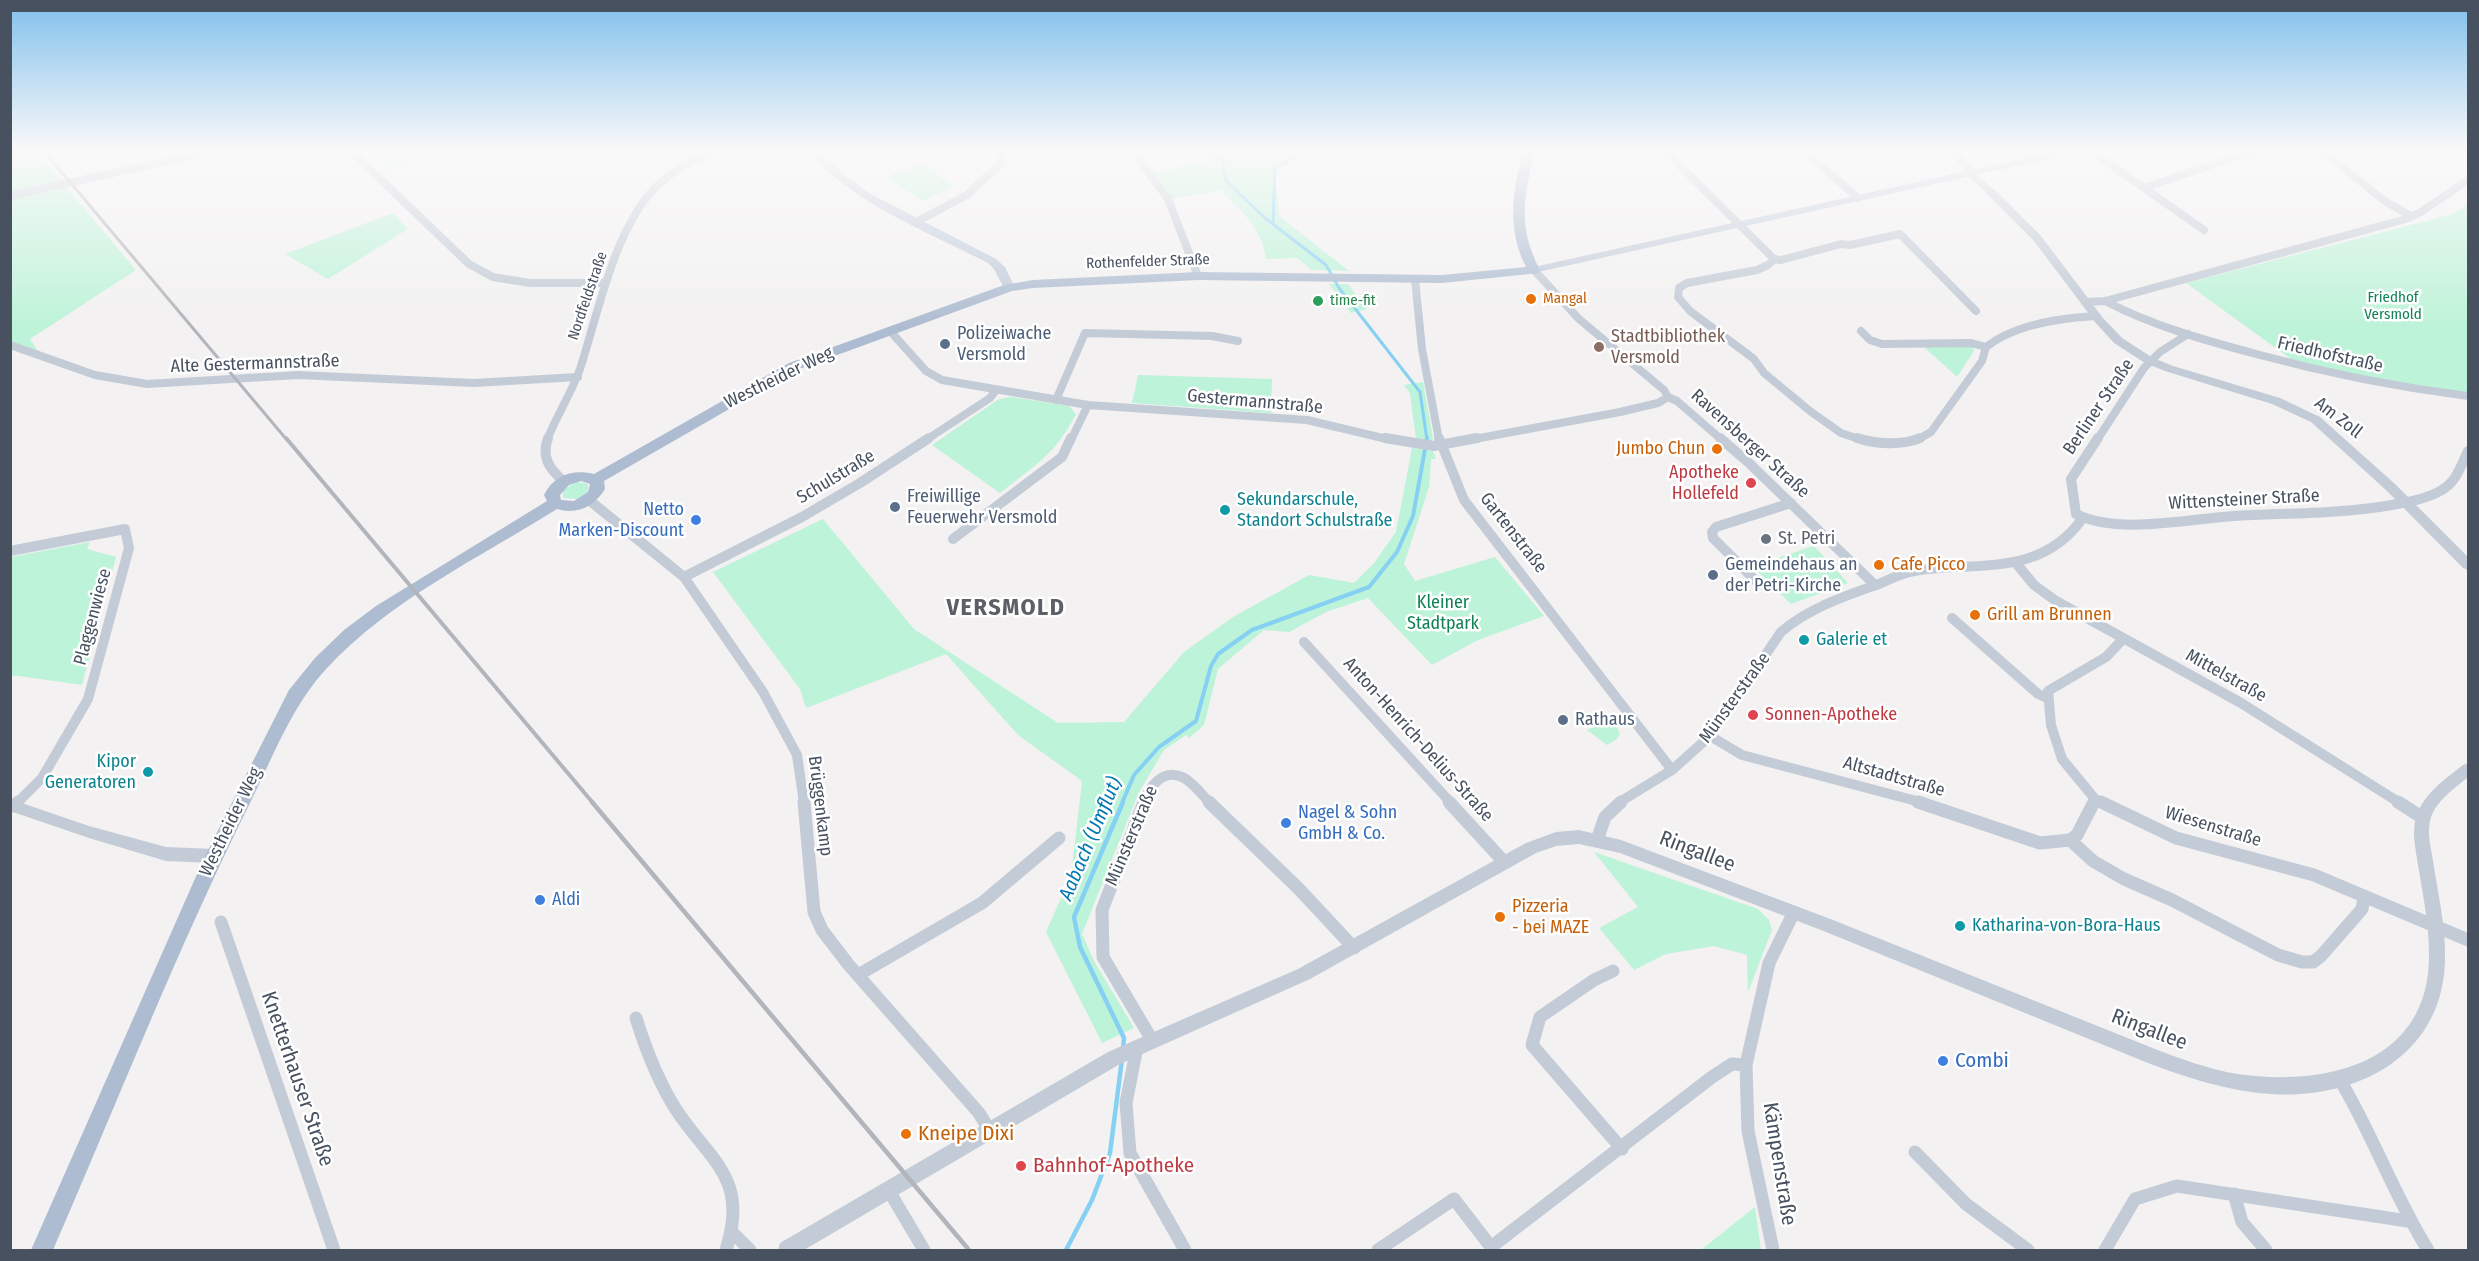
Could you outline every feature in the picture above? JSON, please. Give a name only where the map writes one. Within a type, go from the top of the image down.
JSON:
[{"type":"main road","points":[[891,209],[992,261],[999,267],[1009,288]]},
{"type":"main road","name":"Ravensberger Straße","points":[[1518,209],[1518,236],[1534,270]]},
{"type":"main road","points":[[1534,270],[1808,209]]},
{"type":"main road","name":"Rothenfelder Straße","points":[[1009,288],[1044,283],[1198,276],[1472,278],[1534,270]]},
{"type":"main road","name":"Westheider Weg","points":[[595,480],[766,380],[826,354],[1009,288]]},
{"type":"main road","points":[[581,476],[595,480],[599,487],[589,501],[567,507],[555,503],[552,499],[554,490],[563,481],[581,476]]},
{"type":"main road","name":"Westheider Weg","points":[[42,1251],[214,856],[290,705],[320,664],[367,622],[406,592],[555,503]]},
{"type":"street","points":[[411,209],[469,264],[493,278],[530,283],[606,283]]},
{"type":"street","name":"Nordfeldstraße","points":[[563,481],[551,470],[546,461],[544,446],[569,400],[606,283],[631,224],[640,209]]},
{"type":"street","points":[[916,222],[941,209]]},
{"type":"street","points":[[1172,209],[1198,276]]},
{"type":"street","points":[[1724,209],[1774,259],[1781,260],[1812,254],[1816,250],[1833,246],[1850,245],[1900,234],[1976,311]]},
{"type":"street","name":"Berliner Straße","points":[[2009,209],[2057,262],[2094,316],[2117,340],[2151,362],[2071,478],[2076,514],[2082,519]]},
{"type":"street","points":[[2175,209],[2204,230]]},
{"type":"street","points":[[2398,209],[2411,216]]},
{"type":"street","points":[[2085,302],[2105,301],[2411,216],[2423,209]]},
{"type":"street","points":[[1774,259],[1766,267],[1709,280],[1687,282],[1679,288],[1678,297],[1689,311],[1754,359],[1764,373],[1841,433],[1869,442],[1882,444],[1916,440],[1931,432],[1983,361],[1986,347],[1996,338],[2069,318],[2094,316]]},
{"type":"street","name":"Ravensberger Straße","points":[[1534,270],[1580,319],[1664,390],[1668,397],[1677,401],[1749,463],[1875,585]]},
{"type":"street","name":"Gartenstraße","points":[[1415,279],[1422,349],[1437,446],[1464,500],[1565,628],[1624,710],[1672,770]]},
{"type":"street","name":"Friedhofstraße","points":[[2105,301],[2122,310],[2239,350],[2362,381],[2469,396]]},
{"type":"street","name":"Gestermannstraße","points":[[890,331],[916,362],[933,376],[996,390],[1088,405],[1296,419],[1416,444],[1437,446],[1620,412],[1658,403],[1668,397]]},
{"type":"street","points":[[1861,331],[1870,340],[1882,344],[1971,343],[1986,347]]},
{"type":"street","points":[[1056,400],[1084,333],[1212,336],[1238,341]]},
{"type":"street","points":[[2151,362],[2170,344],[2188,334]]},
{"type":"street","name":"Alte Gestermannstraße","points":[[11,345],[127,383],[147,384],[298,375],[491,383],[578,377]]},
{"type":"street","name":"Am Zoll","points":[[2151,362],[2269,397],[2300,410],[2327,427],[2407,501]]},
{"type":"street","name":"Schulstraße","points":[[684,577],[802,517],[860,483],[990,398],[996,390]]},
{"type":"street","points":[[953,539],[1062,457],[1088,405]]},
{"type":"street","points":[[2407,501],[2435,494],[2456,479],[2469,451]]},
{"type":"street","name":"Brüggenkamp","points":[[589,501],[684,577],[763,692],[797,755],[801,774],[814,912],[822,930],[858,975],[980,1113],[990,1131]]},
{"type":"street","points":[[2407,501],[2469,565]]},
{"type":"street","name":"Wittensteiner Straße","points":[[2082,519],[2112,523],[2316,514],[2407,501]]},
{"type":"street","points":[[1759,584],[1713,538],[1712,532],[1716,527],[1791,503]]},
{"type":"street","points":[[1875,585],[1912,571],[2016,563],[2033,558],[2054,548],[2070,536],[2082,519]]},
{"type":"street","name":"Plaggenwiese","points":[[10,551],[125,529],[129,548],[88,699],[42,778],[12,806]]},
{"type":"street","name":"Mittelstraße","points":[[2016,563],[2034,585],[2055,602],[2241,703],[2423,818]]},
{"type":"street","name":"Münsterstraße","points":[[1597,840],[1605,817],[1616,805],[1672,770],[1691,756],[1710,736],[1781,632],[1796,619],[1875,585]]},
{"type":"street","points":[[1952,618],[2038,694],[2048,698],[2053,686],[2090,668],[2106,657],[2123,639]]},
{"type":"street","name":"Anton-Henrich-Delius-Straße","points":[[1304,642],[1505,863]]},
{"type":"street","name":"Wiesenstraße","points":[[2048,698],[2051,725],[2062,759],[2095,799],[2176,838],[2314,875],[2469,940]]},
{"type":"street","name":"Altstadtstraße","points":[[1710,736],[1742,755],[1937,807],[2040,843],[2070,840]]},
{"type":"street","points":[[2423,818],[2434,799],[2469,769]]},
{"type":"street","name":"Münsterstraße","points":[[1144,1044],[1103,957],[1102,909],[1149,788],[1158,778],[1169,774],[1183,777],[1299,888],[1354,948]]},
{"type":"street","points":[[2095,799],[2076,834],[2070,840],[2093,861],[2124,879],[2172,900],[2278,955],[2302,962],[2313,962],[2321,956],[2362,909],[2364,897]]},
{"type":"street","points":[[12,806],[89,832],[166,854],[214,856]]},
{"type":"street","name":"Ringallee","points":[[1597,840],[1794,912],[2204,1075],[2239,1082],[2284,1086],[2318,1085],[2368,1072],[2400,1051],[2413,1037],[2431,1004],[2437,964],[2435,926],[2422,839],[2423,818]]},
{"type":"street","points":[[787,1251],[1114,1058],[1287,982],[1354,948],[1531,848],[1556,839],[1579,837],[1597,840]]},
{"type":"street","points":[[858,975],[982,903],[1059,838]]},
{"type":"street","name":"Kämpenstraße","points":[[1773,1251],[1748,1131],[1746,1065],[1769,963],[1794,912]]},
{"type":"street","name":"Knetterhauser Straße","points":[[220,922],[334,1251]]},
{"type":"street","points":[[1613,972],[1594,980],[1540,1017],[1532,1045],[1622,1149]]},
{"type":"street","points":[[636,1018],[653,1070],[678,1112],[725,1172],[730,1188],[732,1231],[726,1251]]},
{"type":"street","points":[[1144,1044],[1126,1103],[1130,1153],[1185,1251]]},
{"type":"street","points":[[1378,1251],[1454,1198],[1492,1249],[1712,1077],[1732,1064],[1746,1065]]},
{"type":"street","points":[[2340,1080],[2359,1110],[2408,1221],[2428,1251]]},
{"type":"street","points":[[1915,1152],[1966,1204],[2028,1251]]},
{"type":"street","points":[[2105,1251],[2135,1199],[2178,1186],[2408,1221]]},
{"type":"street","points":[[889,1191],[924,1251]]},
{"type":"street","points":[[2234,1194],[2242,1222],[2266,1251]]},
{"type":"street","points":[[732,1231],[750,1251]]},
{"type":"green space","points":[[10,209],[85,209],[136,270],[30,339],[39,353],[11,341]]},
{"type":"green space","points":[[1239,209],[1278,209],[1279,216],[1349,271],[1312,270],[1297,258],[1266,259],[1260,238]]},
{"type":"green space","name":"Friedhof Versmold","points":[[2460,209],[2468,209],[2468,393],[2377,381],[2295,362],[2186,283],[2430,220]]},
{"type":"green space","points":[[393,213],[408,229],[328,279],[285,254]]},
{"type":"green space","points":[[1329,284],[1348,284],[1367,309],[1351,313]]},
{"type":"green space","points":[[1966,345],[1973,347],[1974,351],[1957,377],[1923,346]]},
{"type":"green space","points":[[1138,375],[1272,379],[1271,413],[1132,403]]},
{"type":"green space","points":[[1423,382],[1432,441],[1416,439],[1410,393],[1404,385]]},
{"type":"green space","points":[[1012,397],[1069,406],[1076,414],[1052,450],[1000,493],[932,445],[999,399]]},
{"type":"green space","name":"Kleiner Stadtpark","points":[[1412,448],[1433,451],[1436,459],[1431,459],[1429,487],[1404,564],[1415,581],[1495,557],[1544,616],[1478,640],[1432,665],[1368,598],[1326,612],[1289,632],[1264,630],[1218,669],[1204,725],[1189,738],[1186,735],[1164,750],[1139,792],[1082,934],[1094,961],[1134,1028],[1102,1043],[1046,932],[1071,876],[1082,781],[1018,735],[946,654],[806,708],[800,689],[713,572],[823,519],[914,629],[1058,723],[1124,722],[1184,652],[1233,617],[1309,575],[1354,583],[1374,563],[1396,532]]},
{"type":"green space","points":[[576,482],[588,484],[588,492],[578,499],[563,498],[563,490]]},
{"type":"green space","points":[[90,542],[87,549],[116,557],[82,685],[11,676],[11,557]]},
{"type":"green space","points":[[1814,546],[1848,583],[1791,604],[1752,566]]},
{"type":"green space","points":[[1614,720],[1620,734],[1617,739],[1607,745],[1587,730],[1600,723]]},
{"type":"green space","points":[[1594,852],[1758,909],[1769,920],[1772,930],[1748,992],[1747,955],[1714,946],[1666,954],[1634,970],[1599,928],[1638,907]]},
{"type":"green space","points":[[1755,1207],[1761,1250],[1701,1250]]},
{"type":"waterway","name":"Aabach (Umflut)","points":[[1255,209],[1326,265],[1339,288],[1420,392],[1427,439]]},
{"type":"waterway","points":[[1273,224],[1274,209]]},
{"type":"waterway","name":"Aabach (Umflut)","points":[[1122,803],[1134,775],[1159,747],[1196,721],[1211,666],[1218,654],[1252,630],[1369,587],[1397,552],[1413,516],[1427,439]]},
{"type":"waterway","name":"Aabach (Umflut)","points":[[1123,802],[1074,917],[1080,947],[1124,1038],[1123,1049]]},
{"type":"waterway","name":"Aabach (Umflut)","points":[[1066,1250],[1092,1200],[1110,1153],[1122,1059]]},
{"type":"railway","points":[[93,209],[287,440]]},
{"type":"railway","points":[[286,438],[593,803]]},
{"type":"railway","points":[[592,802],[969,1250]]},
{"type":"place","name":"Mangal","points":[[1531,299]]},
{"type":"place","name":"time-fit","points":[[1318,301]]},
{"type":"place","name":"Polizeiwache Versmold","points":[[945,344]]},
{"type":"place","name":"Stadtbibliothek Versmold","points":[[1599,347]]},
{"type":"place","name":"Jumbo Chun","points":[[1717,449]]},
{"type":"place","name":"Apotheke Hollefeld","points":[[1751,483]]},
{"type":"place","name":"Freiwillige Feuerwehr Versmold","points":[[895,507]]},
{"type":"place","name":"Sekundarschule, Standort Schulstraße","points":[[1225,510]]},
{"type":"place","name":"Netto Marken-Discount","points":[[696,520]]},
{"type":"place","name":"St. Petri","points":[[1766,539]]},
{"type":"place","name":"Cafe Picco","points":[[1879,565]]},
{"type":"place","name":"Gemeindehaus an der Petri-Kirche","points":[[1713,575]]},
{"type":"place","name":"Grill am Brunnen","points":[[1975,615]]},
{"type":"place","name":"Galerie et","points":[[1804,640]]},
{"type":"place","name":"Sonnen-Apotheke","points":[[1753,715]]},
{"type":"place","name":"Rathaus","points":[[1563,720]]},
{"type":"place","name":"Kipor Generatoren","points":[[148,772]]},
{"type":"place","name":"Nagel & Sohn GmbH & Co.","points":[[1286,823]]},
{"type":"place","name":"Aldi","points":[[540,900]]},
{"type":"place","name":"Pizzeria - bei MAZE","points":[[1500,917]]},
{"type":"place","name":"Katharina-von-Bora-Haus","points":[[1960,926]]},
{"type":"place","name":"Combi","points":[[1943,1061]]},
{"type":"place","name":"Kneipe Dixi","points":[[906,1134]]},
{"type":"place","name":"Bahnhof-Apotheke","points":[[1021,1166]]},
{"type":"district","name":"VERSMOLD","points":[[1006,608]]}]
